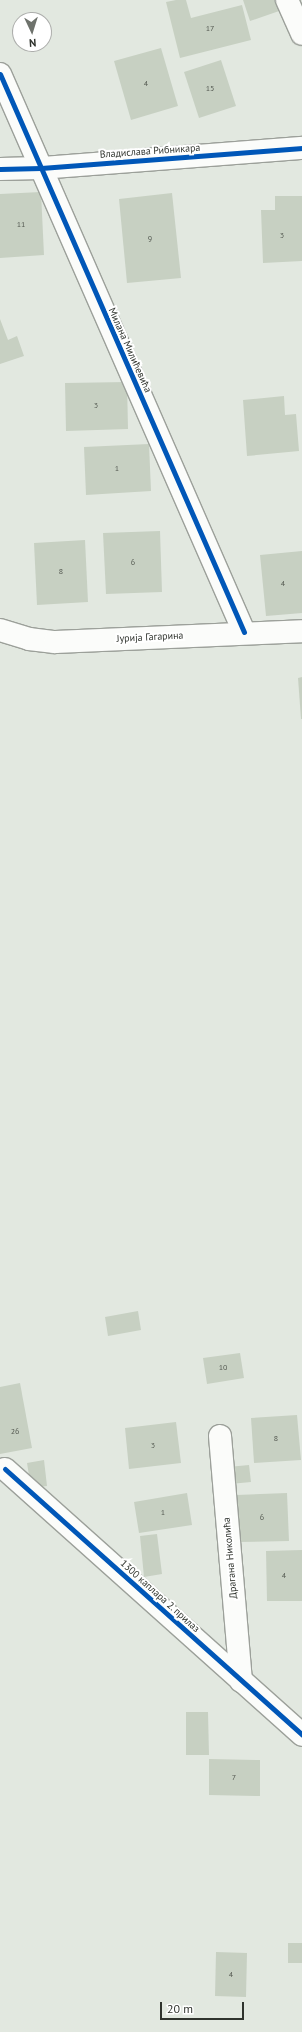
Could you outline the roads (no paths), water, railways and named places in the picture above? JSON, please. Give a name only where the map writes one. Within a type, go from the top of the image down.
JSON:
[{"type":"street","points":[[287,0],[302,34]]},
{"type":"street","name":"Милана Милићевића","points":[[0,74],[244,632]]},
{"type":"street","name":"Владислава Рибникара","points":[[0,169],[41,168],[302,148]]},
{"type":"street","name":"Јурија Гагарина","points":[[0,630],[29,639],[55,642],[244,632],[302,631]]},
{"type":"street","name":"Драгана Николића","points":[[220,1436],[241,1680]]},
{"type":"street","name":"1300 каплара 2. прилаз","points":[[5,1469],[302,1735]]}]
